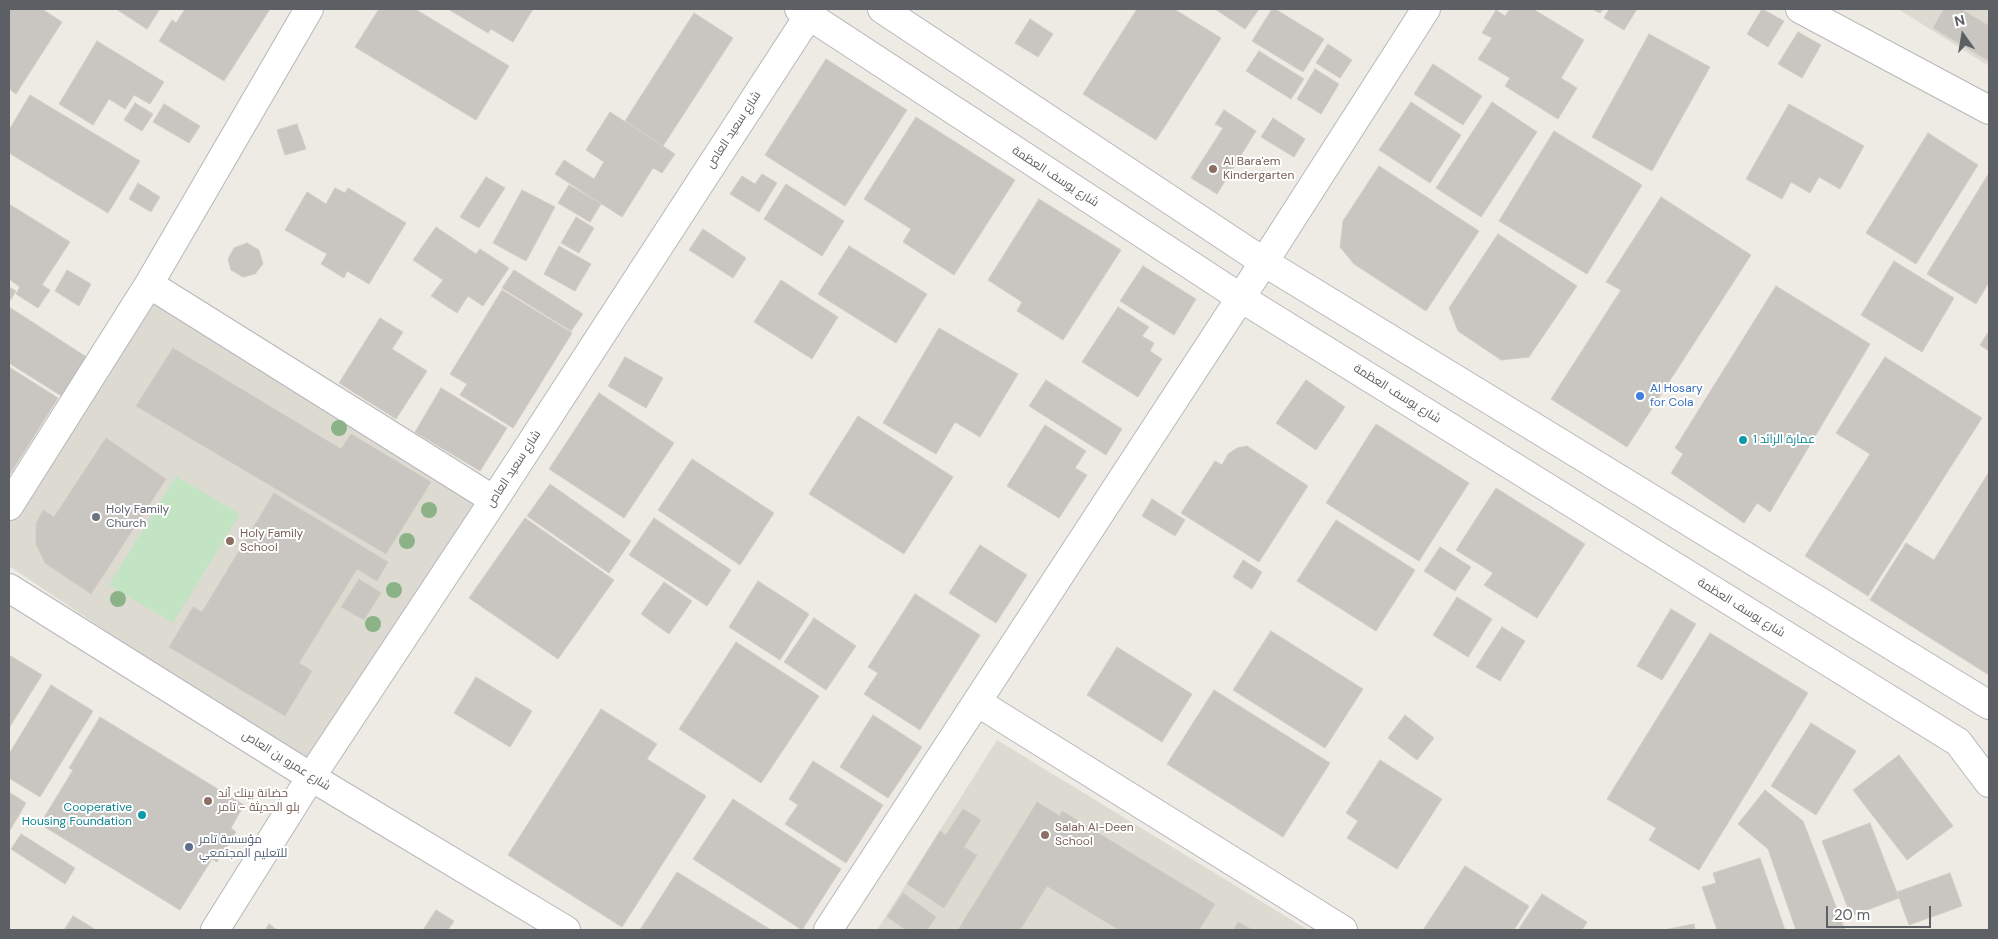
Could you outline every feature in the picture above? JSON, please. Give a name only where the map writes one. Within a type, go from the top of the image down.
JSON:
[{"type":"street","points":[[9,506],[149,284],[309,9]]},
{"type":"street","points":[[882,9],[1264,262],[1989,705]]},
{"type":"street","points":[[828,930],[1241,298],[1426,9]]},
{"type":"street","points":[[1800,9],[1989,110]]},
{"type":"street","name":"شارع يوسف العظمة","points":[[807,11],[1241,298],[1958,742],[1989,783]]},
{"type":"street","name":"شارع سعيد العاص","points":[[215,930],[311,776],[494,500],[807,11]]},
{"type":"street","points":[[149,284],[494,500]]},
{"type":"street","name":"شارع عمرو بن العاص","points":[[9,588],[311,776],[566,930]]},
{"type":"street","points":[[977,702],[1343,930]]},
{"type":"shaded area","points":[[1898,9],[1989,9],[1989,66]]},
{"type":"shaded area","name":"Holy Family School","points":[[155,285],[484,490],[331,732],[307,757],[257,732],[9,566],[9,516]]},
{"type":"shaded area","name":"Salah Al-Deen School","points":[[997,740],[1308,930],[877,930]]},
{"type":"green space","points":[[176,476],[240,514],[173,623],[109,585]]},
{"type":"building","points":[[9,9],[42,9],[62,22],[16,94],[9,89]]},
{"type":"building","points":[[116,9],[160,9],[147,29]]},
{"type":"building","points":[[185,9],[270,9],[224,81],[159,41],[172,20],[176,23]]},
{"type":"building","points":[[379,9],[415,9],[509,66],[476,120],[355,47]]},
{"type":"building","points":[[448,9],[533,9],[513,42],[491,29],[488,33]]},
{"type":"building","points":[[1137,9],[1174,9],[1221,38],[1156,140],[1083,94]]},
{"type":"building","points":[[1215,9],[1259,9],[1245,29]]},
{"type":"building","points":[[1272,9],[1324,39],[1303,72],[1252,41]]},
{"type":"building","points":[[1510,9],[1533,9],[1584,40],[1561,78],[1577,88],[1558,119],[1505,86],[1510,78],[1478,59],[1492,38],[1482,33],[1496,10],[1505,16]]},
{"type":"building","points":[[1592,9],[1603,9],[1600,13]]},
{"type":"building","points":[[1609,9],[1637,9],[1624,30],[1604,18]]},
{"type":"building","points":[[1762,9],[1784,21],[1768,47],[1747,34]]},
{"type":"building","points":[[1944,9],[1961,9],[1989,26],[1989,61],[1933,28]]},
{"type":"building","points":[[694,13],[733,38],[663,146],[625,121]]},
{"type":"building","points":[[1030,19],[1053,34],[1038,57],[1015,43]]},
{"type":"building","points":[[1798,32],[1821,45],[1802,78],[1778,64]]},
{"type":"building","points":[[1649,34],[1710,67],[1652,171],[1592,137]]},
{"type":"building","points":[[97,41],[164,82],[150,104],[134,95],[125,109],[109,99],[93,125],[59,104]]},
{"type":"building","points":[[1328,44],[1352,60],[1340,78],[1316,63]]},
{"type":"building","points":[[1259,51],[1304,79],[1291,99],[1246,71]]},
{"type":"building","points":[[826,59],[907,110],[845,206],[765,155]]},
{"type":"building","points":[[1433,64],[1482,96],[1463,125],[1414,94]]},
{"type":"building","points":[[1315,69],[1339,84],[1321,114],[1297,99]]},
{"type":"building","points":[[30,95],[140,161],[108,213],[9,153],[9,130]]},
{"type":"building","points":[[1411,102],[1461,135],[1430,183],[1379,150]]},
{"type":"building","points":[[1492,102],[1537,132],[1481,217],[1436,188]]},
{"type":"building","points":[[135,103],[153,114],[142,131],[124,120]]},
{"type":"building","points":[[164,104],[200,126],[189,143],[153,122]]},
{"type":"building","points":[[1789,104],[1864,146],[1840,189],[1819,177],[1810,193],[1791,182],[1782,199],[1746,179]]},
{"type":"building","points":[[1224,110],[1256,131],[1217,194],[1191,178],[1223,128],[1215,124]]},
{"type":"building","points":[[610,112],[675,154],[662,173],[653,168],[622,217],[555,174],[564,160],[594,179],[604,162],[586,150]]},
{"type":"building","points":[[916,117],[1015,180],[954,275],[903,242],[911,229],[864,199]]},
{"type":"building","points":[[1273,118],[1305,139],[1294,157],[1261,137]]},
{"type":"building","points":[[297,124],[306,149],[285,155],[277,130]]},
{"type":"building","points":[[1554,131],[1642,185],[1587,274],[1499,221]]},
{"type":"building","points":[[1928,133],[1978,165],[1916,264],[1866,233]]},
{"type":"building","points":[[1379,166],[1479,231],[1426,311],[1354,264],[1340,247],[1343,221]]},
{"type":"building","points":[[1989,173],[1989,282],[1976,304],[1927,274]]},
{"type":"building","points":[[762,174],[777,183],[759,212],[730,194],[742,176],[755,184]]},
{"type":"building","points":[[486,177],[505,188],[479,228],[460,217]]},
{"type":"building","points":[[138,183],[160,197],[151,212],[129,199]]},
{"type":"building","points":[[786,184],[844,221],[822,256],[764,219]]},
{"type":"building","points":[[569,185],[601,204],[590,222],[558,203]]},
{"type":"building","points":[[335,188],[345,193],[348,188],[406,223],[369,284],[347,271],[344,278],[321,264],[327,254],[285,230],[307,192],[326,204]]},
{"type":"building","points":[[522,190],[555,207],[526,261],[493,243]]},
{"type":"building","points":[[1661,197],[1751,255],[1627,447],[1551,399],[1621,290],[1606,282]]},
{"type":"building","points":[[1039,199],[1121,250],[1063,340],[1017,311],[1022,302],[988,280]]},
{"type":"building","points":[[9,204],[70,242],[42,285],[50,290],[38,308],[16,294],[20,287],[9,279]]},
{"type":"building","points":[[576,217],[594,228],[579,253],[561,243]]},
{"type":"building","points":[[436,227],[476,254],[480,249],[509,268],[483,306],[468,296],[457,313],[431,296],[443,280],[413,260]]},
{"type":"building","points":[[703,229],[746,258],[733,278],[689,250]]},
{"type":"building","points":[[1498,234],[1577,286],[1529,357],[1501,360],[1458,331],[1449,308]]},
{"type":"building","points":[[247,243],[259,250],[263,264],[255,274],[243,277],[231,270],[228,259],[234,248]]},
{"type":"building","points":[[559,246],[591,264],[575,291],[544,274]]},
{"type":"building","points":[[849,246],[927,294],[896,343],[818,294]]},
{"type":"building","points":[[1894,261],[1954,298],[1922,352],[1861,315]]},
{"type":"building","points":[[1143,266],[1196,299],[1174,335],[1120,301]]},
{"type":"building","points":[[67,270],[91,284],[79,306],[55,291]]},
{"type":"building","points":[[514,270],[583,314],[571,331],[502,288]]},
{"type":"building","points":[[781,280],[838,317],[812,359],[754,322]]},
{"type":"building","points":[[1776,286],[1870,344],[1770,512],[1757,503],[1744,523],[1671,473],[1683,454],[1675,448]]},
{"type":"building","points":[[9,287],[16,291],[9,302]]},
{"type":"building","points":[[502,290],[572,333],[513,428],[460,395],[467,384],[450,374]]},
{"type":"building","points":[[9,307],[88,358],[63,397],[9,363]]},
{"type":"building","points":[[1118,307],[1149,327],[1142,336],[1154,343],[1150,351],[1162,359],[1138,397],[1082,362]]},
{"type":"building","points":[[380,318],[403,332],[392,349],[427,371],[396,419],[339,383]]},
{"type":"building","points":[[939,328],[1018,374],[980,437],[955,422],[936,454],[883,423]]},
{"type":"building","points":[[1989,331],[1989,351],[1980,345]]},
{"type":"building","points":[[173,348],[341,449],[351,434],[431,482],[386,554],[136,406]]},
{"type":"building","points":[[625,357],[663,378],[646,408],[608,386]]},
{"type":"building","points":[[1885,357],[1982,418],[1868,596],[1805,556],[1870,454],[1836,433]]},
{"type":"building","points":[[9,367],[58,398],[9,476]]},
{"type":"building","points":[[1046,380],[1122,429],[1106,455],[1029,406]]},
{"type":"building","points":[[1306,380],[1345,407],[1316,450],[1276,423]]},
{"type":"building","points":[[441,388],[507,428],[480,471],[415,432]]},
{"type":"building","points":[[599,393],[674,443],[624,518],[549,469]]},
{"type":"building","points":[[858,416],[953,477],[904,554],[809,494]]},
{"type":"building","points":[[1376,424],[1469,483],[1419,561],[1326,503]]},
{"type":"building","points":[[1045,425],[1086,451],[1075,468],[1087,475],[1059,518],[1007,486]]},
{"type":"building","points":[[106,438],[166,479],[91,594],[45,563],[36,544],[36,524],[43,510],[54,517]]},
{"type":"building","points":[[1247,446],[1308,486],[1259,562],[1181,513],[1215,461],[1222,465],[1228,454],[1237,448]]},
{"type":"building","points":[[692,459],[774,513],[740,565],[658,510]]},
{"type":"building","points":[[1989,472],[1989,675],[1870,600],[1906,543],[1934,560]]},
{"type":"building","points":[[550,484],[631,541],[609,573],[527,516]]},
{"type":"building","points":[[1496,488],[1585,544],[1537,618],[1484,585],[1493,573],[1456,550]]},
{"type":"building","points":[[274,493],[388,562],[377,581],[357,569],[299,663],[312,671],[285,716],[169,647],[193,607],[202,612]]},
{"type":"building","points":[[1152,499],[1185,520],[1175,536],[1142,516]]},
{"type":"building","points":[[525,518],[614,580],[558,659],[469,598]]},
{"type":"building","points":[[654,518],[731,570],[707,606],[629,555]]},
{"type":"building","points":[[1336,520],[1415,570],[1376,631],[1297,581]]},
{"type":"building","points":[[980,545],[1027,575],[996,623],[949,593]]},
{"type":"building","points":[[1440,547],[1471,567],[1455,591],[1424,571]]},
{"type":"building","points":[[1243,560],[1262,572],[1252,589],[1233,577]]},
{"type":"building","points":[[359,579],[381,593],[364,620],[341,607]]},
{"type":"building","points":[[758,581],[809,614],[780,660],[729,627]]},
{"type":"building","points":[[664,582],[692,601],[669,634],[641,614]]},
{"type":"building","points":[[915,594],[980,635],[920,730],[864,694],[878,673],[868,667]]},
{"type":"building","points":[[1457,597],[1492,619],[1468,657],[1433,635]]},
{"type":"building","points":[[1671,609],[1696,624],[1662,680],[1637,666]]},
{"type":"building","points":[[814,618],[856,646],[826,690],[784,662]]},
{"type":"building","points":[[1502,627],[1525,641],[1500,681],[1476,667]]},
{"type":"building","points":[[1271,631],[1363,689],[1325,748],[1233,690]]},
{"type":"building","points":[[1710,633],[1808,693],[1699,870],[1649,840],[1656,828],[1607,799]]},
{"type":"building","points":[[736,642],[819,696],[761,783],[679,729]]},
{"type":"building","points":[[1117,647],[1192,694],[1162,742],[1087,695]]},
{"type":"building","points":[[9,655],[42,675],[9,728]]},
{"type":"building","points":[[476,677],[532,711],[510,747],[454,713]]},
{"type":"building","points":[[51,685],[93,711],[40,797],[9,778],[9,754]]},
{"type":"building","points":[[1214,690],[1330,763],[1283,837],[1167,764]]},
{"type":"building","points":[[601,709],[657,744],[647,759],[706,796],[622,927],[508,855]]},
{"type":"building","points":[[873,715],[922,747],[888,798],[840,767]]},
{"type":"building","points":[[1405,715],[1434,738],[1417,760],[1388,738]]},
{"type":"building","name":"Cooperative Housing Foundation","points":[[100,717],[244,805],[231,828],[236,832],[217,862],[212,859],[180,910],[40,824],[73,770],[69,768]]},
{"type":"building","points":[[1811,723],[1856,751],[1816,815],[1771,786]]},
{"type":"building","points":[[1899,755],[1953,826],[1907,860],[1853,790]]},
{"type":"building","points":[[1380,760],[1442,799],[1397,869],[1347,838],[1358,821],[1346,813]]},
{"type":"building","points":[[813,761],[883,805],[846,863],[785,824],[798,805],[789,799]]},
{"type":"building","points":[[1765,790],[1803,821],[1845,930],[1796,930],[1768,849],[1738,824]]},
{"type":"building","points":[[9,792],[26,803],[9,832]]},
{"type":"building","points":[[733,799],[841,869],[802,930],[693,859]]},
{"type":"building","points":[[1037,802],[1060,816],[1062,811],[1215,904],[1199,930],[1119,930],[1047,886],[1020,930],[958,930]]},
{"type":"building","points":[[963,809],[981,820],[964,847],[977,855],[944,908],[907,884],[940,831],[946,835]]},
{"type":"building","points":[[1870,823],[1899,898],[1851,916],[1822,841]]},
{"type":"building","points":[[21,834],[75,868],[65,884],[11,849]]},
{"type":"building","points":[[1760,858],[1785,930],[1717,930],[1702,887],[1716,883],[1713,873]]},
{"type":"building","points":[[1465,866],[1529,906],[1514,930],[1423,930]]},
{"type":"building","points":[[677,872],[771,930],[640,930]]},
{"type":"building","points":[[1950,873],[1962,906],[1909,925],[1897,892]]},
{"type":"building","points":[[903,893],[936,917],[927,930],[906,930],[887,917]]},
{"type":"building","points":[[1542,894],[1587,922],[1582,930],[1518,930]]},
{"type":"building","points":[[436,910],[454,921],[448,930],[423,930]]},
{"type":"building","points":[[73,916],[96,930],[64,930]]},
{"type":"building","points":[[1238,922],[1253,930],[1233,930]]},
{"type":"building","points":[[269,924],[277,930],[265,930]]},
{"type":"building","points":[[1694,924],[1695,930],[1664,930]]},
{"type":"place","name":"Al Bara'em Kindergarten","points":[[1213,169]]},
{"type":"place","name":"Al Hosary for Cola","points":[[1640,396]]},
{"type":"place","name":"عمارة الرائد 1","points":[[1743,440]]},
{"type":"place","name":"Holy Family Church","points":[[96,517]]},
{"type":"place","name":"Holy Family School","points":[[230,541]]},
{"type":"place","name":"حضانة بينك آند بلو الحديثة - تامر","points":[[208,801]]},
{"type":"place","name":"Cooperative Housing Foundation","points":[[142,815]]},
{"type":"place","name":"Salah Al-Deen School","points":[[1045,835]]},
{"type":"place","name":"مؤسسة تامر للتعليم المجتمعي","points":[[189,847]]}]
